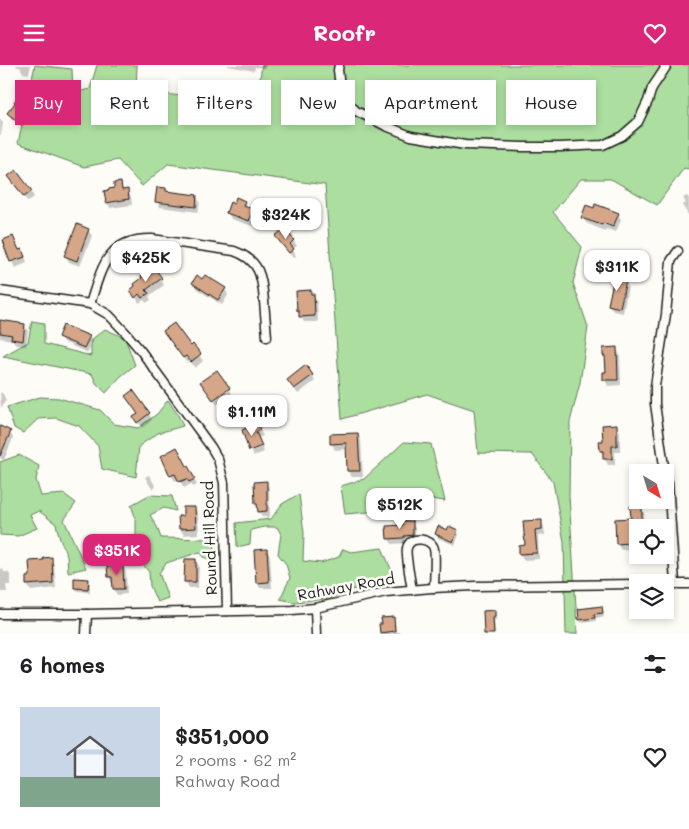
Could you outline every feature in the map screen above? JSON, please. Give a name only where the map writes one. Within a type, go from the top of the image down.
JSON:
[{"type":"street","points":[[339,65],[340,87],[346,99],[356,111],[412,136],[465,145],[560,147],[603,145],[622,137],[638,122],[652,88],[666,67],[664,65]]},
{"type":"street","points":[[90,304],[106,260],[112,252],[131,241],[152,239],[234,251],[254,263],[261,277],[267,337]]},
{"type":"street","points":[[678,251],[671,261],[655,404],[668,482],[675,583],[689,583]]},
{"type":"street","name":"Round Hill Road","points":[[0,291],[90,304],[109,315],[141,351],[211,447],[218,459],[224,483],[226,611]]},
{"type":"street","points":[[412,590],[407,548],[416,539],[427,541],[433,546],[434,588]]},
{"type":"street","name":"Rahway Road","points":[[0,614],[87,615],[315,608],[386,592],[434,588],[629,584]]},
{"type":"street","points":[[315,608],[316,634]]},
{"type":"street","points":[[86,634],[87,615]]},
{"type":"green space","points":[[35,65],[72,69],[72,80],[32,80]]},
{"type":"green space","points":[[97,65],[137,65],[136,80],[93,80]]},
{"type":"green space","points":[[262,65],[689,65],[689,169],[684,168],[657,205],[611,179],[581,179],[553,212],[582,247],[573,283],[588,327],[580,383],[570,422],[569,496],[577,634],[566,634],[564,542],[553,482],[532,454],[478,453],[474,410],[427,394],[342,419],[325,185],[168,164],[142,186],[118,160],[84,167],[18,143],[22,125],[81,125],[81,91],[90,89],[91,86],[91,125],[168,125],[168,94],[178,96],[178,125],[271,125],[271,80],[260,80]]},
{"type":"green space","points":[[32,321],[44,323],[44,344],[91,356],[91,340],[105,329],[125,338],[135,365],[120,377],[106,393],[96,383],[92,374],[3,356],[28,342]]},
{"type":"green space","points":[[40,397],[59,398],[100,410],[114,424],[138,428],[157,414],[168,400],[183,426],[158,433],[139,446],[136,477],[102,469],[98,446],[79,426],[56,418],[38,419],[23,433],[14,428],[7,407]]},
{"type":"green space","points":[[404,442],[431,444],[445,501],[390,494],[369,512],[345,514],[341,486],[364,479]]},
{"type":"green space","points":[[19,455],[39,466],[36,480],[41,496],[64,494],[76,503],[64,520],[86,568],[68,572],[67,556],[56,524],[39,511],[30,515],[37,528],[18,536],[0,535],[0,462]]},
{"type":"green space","points":[[299,494],[304,533],[303,561],[321,563],[339,557],[343,549],[351,552],[382,548],[394,576],[387,586],[369,586],[347,591],[329,599],[294,602],[280,599],[290,578],[286,564],[278,554],[281,534],[277,527],[251,530],[250,544],[237,547],[236,523],[271,519],[282,504]]},
{"type":"green space","points":[[149,495],[172,496],[176,511],[164,508],[150,515],[161,538],[213,539],[216,559],[205,558],[200,552],[166,563],[159,573],[168,598],[157,602],[150,586],[149,572],[136,556],[136,519],[131,505]]},
{"type":"building","points":[[15,103],[15,120],[7,113]]},
{"type":"building","points":[[16,170],[32,191],[24,197],[8,176]]},
{"type":"building","points":[[121,182],[122,190],[128,189],[129,199],[106,203],[104,191],[114,188],[114,183]]},
{"type":"building","points":[[157,187],[166,188],[166,191],[197,195],[196,207],[155,202]]},
{"type":"building","points":[[236,197],[245,201],[243,206],[253,209],[249,221],[226,213],[230,202],[234,204]]},
{"type":"building","points":[[595,204],[619,213],[613,227],[581,218],[586,205],[594,208]]},
{"type":"building","points":[[77,224],[89,229],[77,261],[64,256]]},
{"type":"building","points":[[285,228],[294,240],[290,244],[294,249],[289,253],[275,236]]},
{"type":"building","points":[[13,236],[19,250],[22,249],[25,257],[10,262],[3,240]]},
{"type":"building","points":[[154,267],[162,278],[146,290],[149,293],[142,298],[139,294],[135,298],[130,290],[142,278],[141,276]]},
{"type":"building","points":[[197,275],[202,279],[205,275],[226,288],[218,300],[192,283]]},
{"type":"building","points":[[614,277],[626,280],[620,308],[608,305]]},
{"type":"building","points":[[311,290],[311,294],[314,294],[315,316],[299,317],[296,291]]},
{"type":"building","points":[[0,320],[25,324],[23,341],[11,339],[12,335],[0,333]]},
{"type":"building","points":[[174,323],[191,346],[193,344],[201,354],[191,362],[186,356],[183,358],[163,331]]},
{"type":"building","points":[[63,325],[90,336],[84,348],[58,337]]},
{"type":"building","points":[[617,347],[618,380],[603,380],[603,372],[606,372],[603,348]]},
{"type":"building","points":[[306,365],[313,375],[294,389],[287,380]]},
{"type":"building","points":[[217,370],[230,388],[213,400],[200,382]]},
{"type":"building","points":[[133,390],[150,413],[137,423],[133,417],[138,414],[125,396]]},
{"type":"building","points":[[258,423],[260,430],[256,432],[262,446],[249,451],[242,430]]},
{"type":"building","points":[[617,424],[617,446],[612,446],[612,459],[603,459],[603,451],[600,451],[599,441],[603,441],[602,425]]},
{"type":"building","points":[[0,426],[11,431],[0,456]]},
{"type":"building","points":[[358,433],[360,471],[347,471],[346,443],[330,444],[330,434]]},
{"type":"building","points":[[177,447],[195,479],[189,482],[187,479],[179,482],[175,474],[170,476],[161,456]]},
{"type":"building","points":[[267,481],[267,511],[258,512],[257,504],[255,504],[254,482]]},
{"type":"building","points":[[183,507],[195,507],[196,528],[179,529],[178,516],[183,516]]},
{"type":"building","points":[[630,509],[642,509],[642,519],[629,519],[629,543],[616,544],[615,519],[631,518]]},
{"type":"building","points":[[542,520],[542,529],[535,530],[537,553],[519,554],[519,546],[525,545],[523,521]]},
{"type":"building","points":[[402,521],[413,521],[413,535],[404,536],[404,538],[387,539],[386,526],[403,525]]},
{"type":"building","points":[[438,526],[447,530],[449,526],[458,530],[453,542],[435,534]]},
{"type":"building","points":[[267,549],[269,582],[256,583],[254,550]]},
{"type":"building","points":[[52,557],[53,583],[26,585],[26,577],[30,576],[29,561],[44,560],[43,558]]},
{"type":"building","points":[[185,559],[196,559],[196,582],[184,582]]},
{"type":"building","points":[[123,565],[124,589],[113,589],[112,577],[108,577],[107,566]]},
{"type":"building","points":[[74,578],[89,579],[88,589],[74,588]]},
{"type":"building","points":[[602,606],[603,613],[594,614],[595,618],[579,620],[578,609]]},
{"type":"building","points":[[495,610],[495,616],[493,617],[494,634],[484,634],[483,611]]},
{"type":"building","points":[[394,617],[395,631],[380,633],[379,624],[382,624],[381,618]]}]
